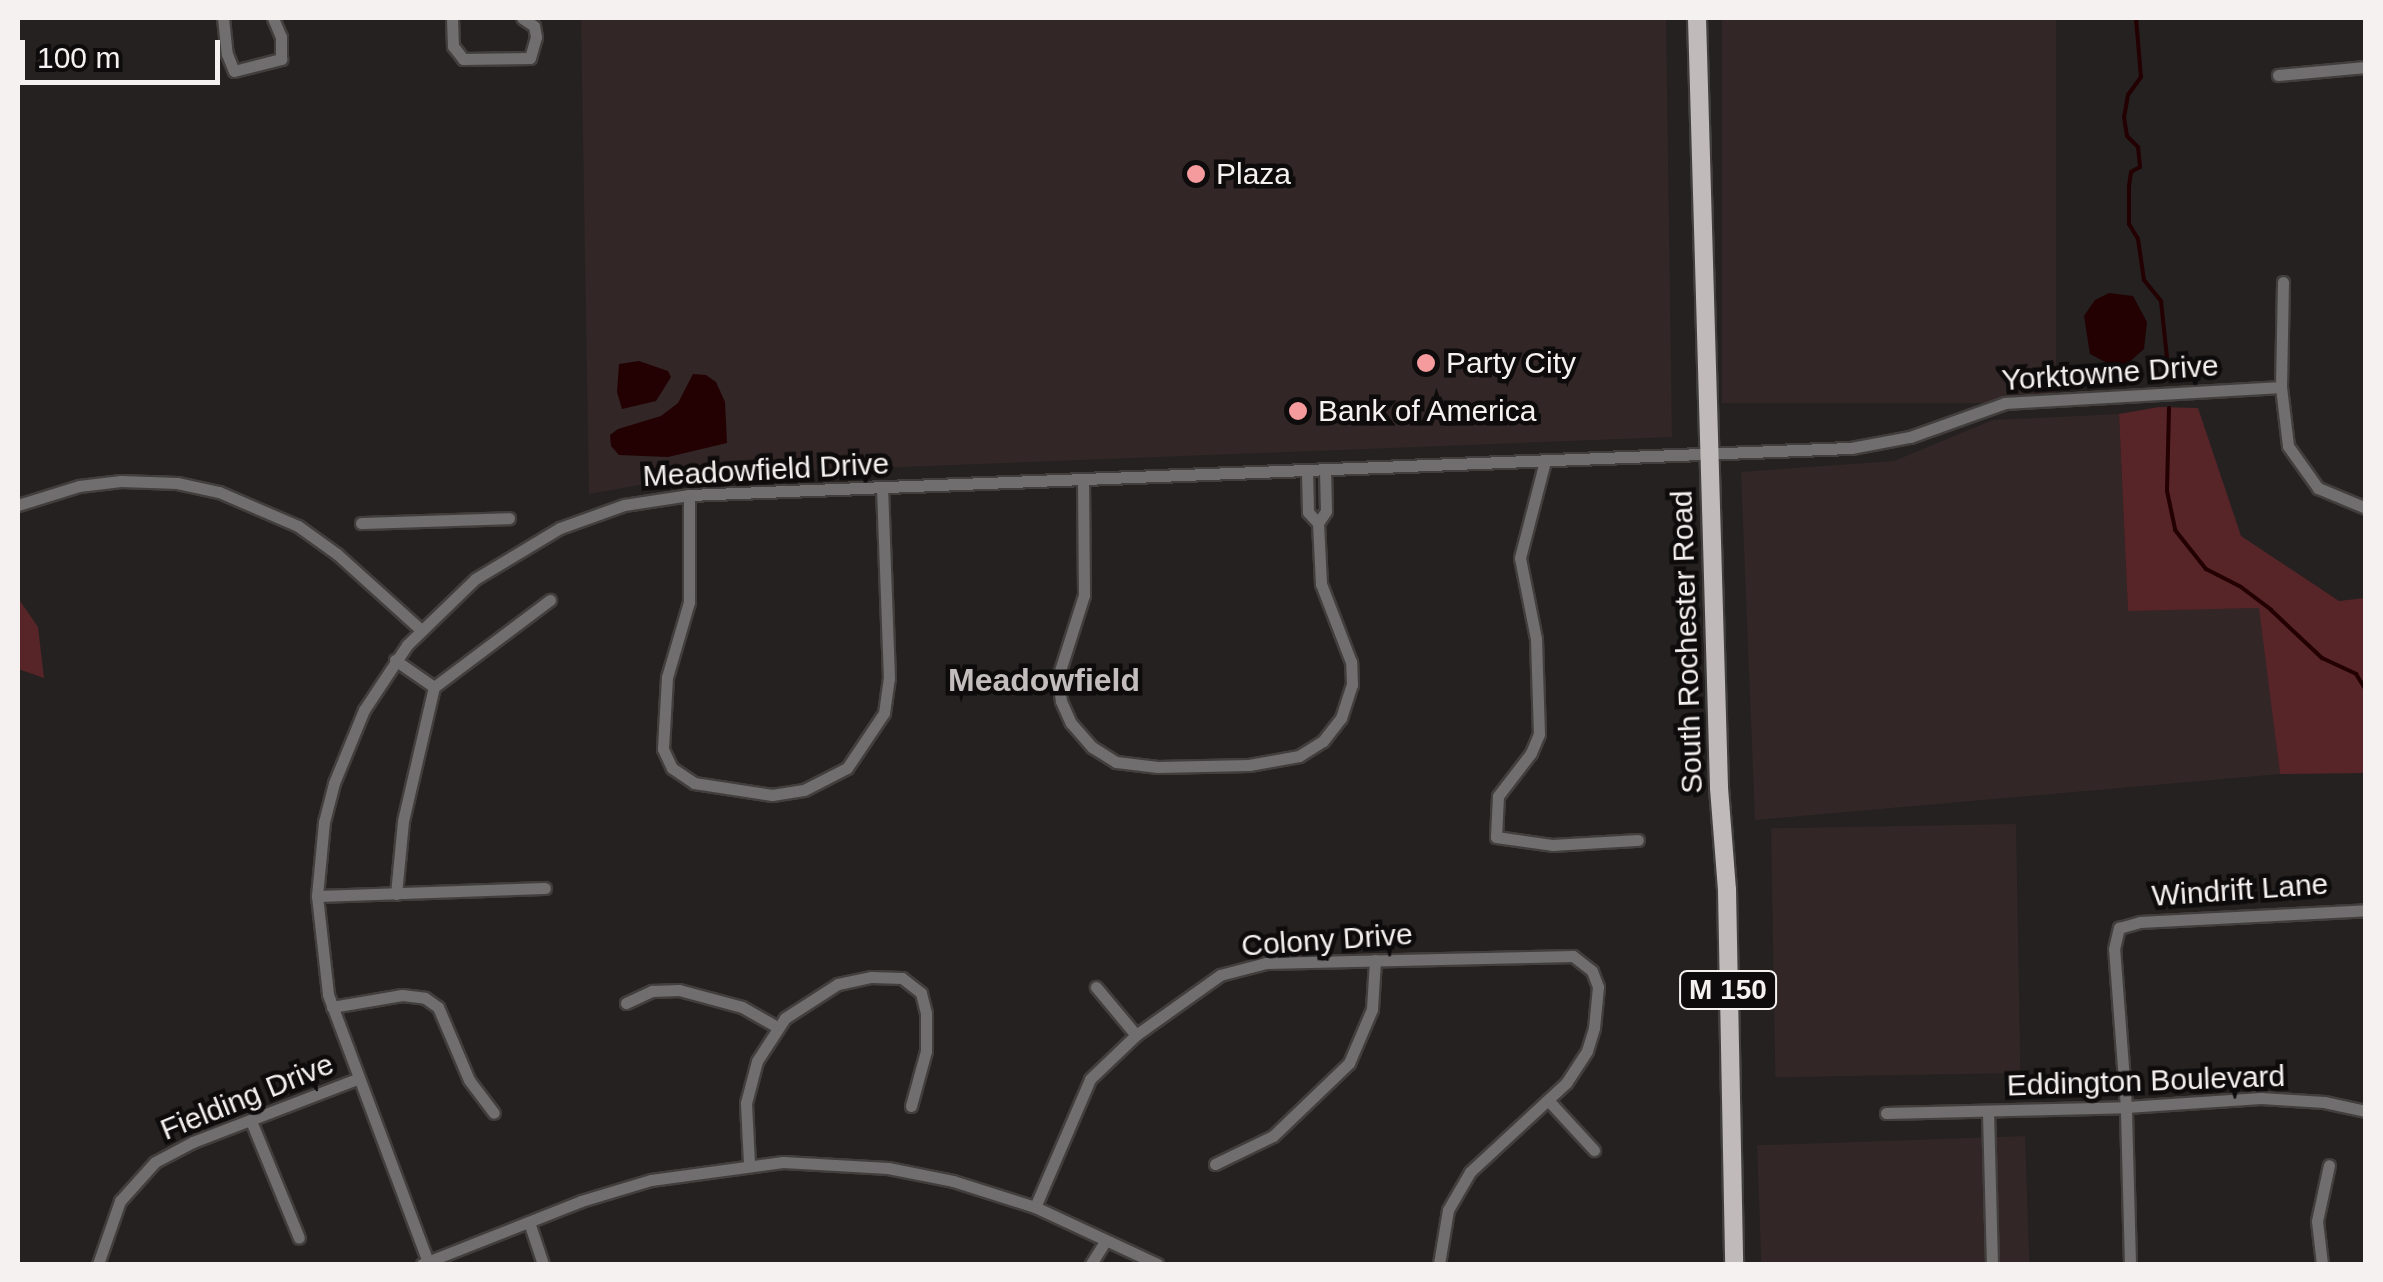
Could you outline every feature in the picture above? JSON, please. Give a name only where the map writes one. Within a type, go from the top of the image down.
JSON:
[{"type":"main road","name":"South Rochester Road","points":[[1698,18],[1719,788],[1727,890],[1734,1264]]},
{"type":"street","points":[[224,18],[226,54],[234,72],[281,58],[281,37],[273,18]]},
{"type":"street","points":[[452,18],[453,46],[463,59],[530,58],[534,26],[522,18]]},
{"type":"street","points":[[2278,75],[2366,67]]},
{"type":"street","points":[[2283,282],[2281,387],[2288,446],[2300,468],[2329,495],[2366,508]]},
{"type":"street","name":"Yorktowne Drive","points":[[1709,456],[1875,445],[2005,403],[2281,387]]},
{"type":"street","name":"Meadowfield Drive","points":[[425,1263],[332,1007],[321,955],[317,896],[320,850],[334,782],[364,710],[395,660],[458,592],[524,546],[608,509],[689,494],[1709,456]]},
{"type":"street","points":[[1546,461],[1520,558],[1536,639],[1539,734],[1531,753],[1498,796],[1496,836],[1553,845],[1638,840]]},
{"type":"street","points":[[1083,480],[1084,595],[1060,664],[1058,691],[1080,735],[1106,757],[1131,765],[1282,762],[1307,752],[1333,730],[1348,700],[1353,674],[1321,584],[1318,523],[1326,511],[1325,470]]},
{"type":"street","points":[[1306,471],[1308,512],[1318,523]]},
{"type":"street","points":[[18,504],[78,486],[121,481],[177,483],[218,492],[277,515],[308,533],[420,629]]},
{"type":"street","points":[[689,494],[689,602],[667,677],[663,749],[672,768],[694,784],[772,796],[816,786],[848,768],[884,714],[889,678],[882,488]]},
{"type":"street","points":[[361,523],[509,518]]},
{"type":"street","points":[[396,894],[403,821],[434,687],[550,600]]},
{"type":"street","points":[[395,660],[434,687]]},
{"type":"street","points":[[317,896],[545,888]]},
{"type":"street","name":"Windrift Lane","points":[[2126,1107],[2114,949],[2119,928],[2140,922],[2366,910]]},
{"type":"street","name":"Colony Drive","points":[[1035,1207],[1084,1087],[1136,1034],[1204,984],[1238,969],[1266,964],[1559,954],[1584,962],[1598,987],[1594,1028],[1580,1064],[1548,1100],[1470,1172],[1444,1224],[1439,1264]]},
{"type":"street","points":[[1215,1164],[1272,1136],[1349,1063],[1372,1009],[1374,960]]},
{"type":"street","points":[[749,1164],[748,1089],[757,1061],[778,1027],[810,998],[838,984],[871,977],[902,978],[921,993],[926,1013],[923,1072],[911,1106]]},
{"type":"street","points":[[1096,987],[1136,1034]]},
{"type":"street","points":[[626,1002],[652,991],[679,990],[742,1007],[778,1027]]},
{"type":"street","points":[[332,1007],[402,994],[426,998],[438,1008],[469,1080],[494,1113]]},
{"type":"street","name":"Fielding Drive","points":[[98,1264],[120,1201],[145,1172],[175,1150],[357,1079]]},
{"type":"street","name":"Eddington Boulevard","points":[[1886,1113],[2126,1107],[2261,1098],[2324,1102],[2366,1111]]},
{"type":"street","points":[[1548,1100],[1594,1150]]},
{"type":"street","points":[[2126,1107],[2130,1264]]},
{"type":"street","name":"Eddington Boulevard","points":[[1988,1112],[1992,1264]]},
{"type":"street","points":[[251,1121],[299,1238]]},
{"type":"street","points":[[425,1263],[651,1180],[749,1164],[834,1162],[900,1170],[1035,1207],[1157,1264]]},
{"type":"street","points":[[2322,1264],[2317,1221],[2328,1165]]},
{"type":"street","points":[[528,1222],[543,1264]]},
{"type":"street","points":[[1091,1264],[1105,1242]]},
{"type":"shaded area","points":[[581,18],[1666,18],[1672,437],[696,475],[589,494]]},
{"type":"shaded area","points":[[1722,18],[2056,18],[2056,403],[1722,403]]},
{"type":"shaded area","points":[[2109,293],[2133,296],[2147,322],[2144,349],[2127,364],[2113,366],[2090,354],[2084,316],[2095,300]]},
{"type":"shaded area","points":[[639,361],[668,371],[671,377],[656,401],[622,409],[617,392],[619,364]]},
{"type":"shaded area","points":[[693,374],[706,375],[716,382],[725,402],[727,443],[668,457],[619,455],[611,446],[610,435],[661,416],[678,403]]},
{"type":"shaded area","points":[[2159,407],[2198,408],[2241,536],[2339,601],[2365,598],[2365,773],[2280,774],[2259,608],[2128,611],[2119,414]]},
{"type":"shaded area","points":[[2119,414],[2128,610],[2260,608],[2280,774],[1755,820],[1741,472],[1894,461],[1993,420]]},
{"type":"shaded area","points":[[18,598],[38,627],[44,678],[18,669]]},
{"type":"shaded area","points":[[2016,824],[2020,1073],[1775,1077],[1771,828]]},
{"type":"shaded area","points":[[2025,1136],[2029,1264],[1761,1264],[1757,1145]]},
{"type":"waterway","points":[[2136,18],[2141,77],[2128,95],[2124,117],[2127,136],[2138,147],[2140,167],[2131,172],[2129,224],[2138,239],[2144,280],[2161,301],[2169,377]]},
{"type":"waterway","points":[[2169,408],[2167,491],[2175,530],[2206,569],[2241,587],[2322,658],[2356,674],[2366,690]]},
{"type":"place","name":"Plaza","points":[[1196,174]]},
{"type":"place","name":"Party City","points":[[1426,363]]},
{"type":"place","name":"Bank of America","points":[[1298,411]]},
{"type":"district","name":"Meadowfield","points":[[1044,680]]}]
